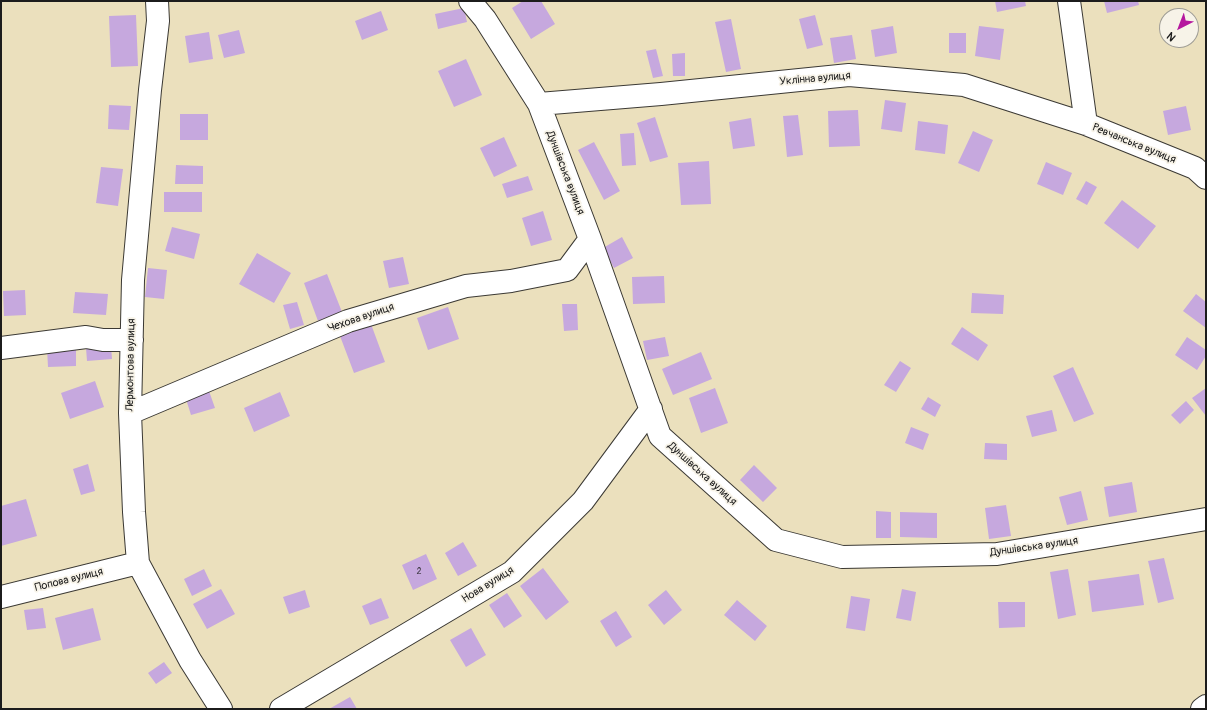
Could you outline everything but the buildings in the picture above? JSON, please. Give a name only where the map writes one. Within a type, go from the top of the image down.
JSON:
[{"type":"street","name":"Лермонтова вулиця","points":[[156,1],[158,21],[150,90],[133,280],[130,412],[134,512],[138,563],[190,660],[220,709]]},
{"type":"street","name":"Дуншівська вулиця","points":[[470,1],[485,19],[539,104],[590,239],[660,436],[776,540],[842,557],[997,554],[1206,519]]},
{"type":"street","name":"Ревчанська вулиця","points":[[1069,1],[1086,124],[1194,168],[1206,178]]},
{"type":"street","name":"Уклінна вулиця","points":[[539,104],[661,94],[849,75],[964,85],[1086,124]]},
{"type":"street","name":"Чехова вулиця","points":[[130,412],[348,321],[466,286],[511,281],[567,270],[590,239]]},
{"type":"street","points":[[1,348],[86,337],[102,340],[132,340]]},
{"type":"street","name":"Нова вулиця","points":[[281,709],[512,572],[583,501],[651,410]]},
{"type":"street","name":"Попова вулиця","points":[[1,597],[138,563]]},
{"type":"street","points":[[1202,709],[1206,706]]}]
